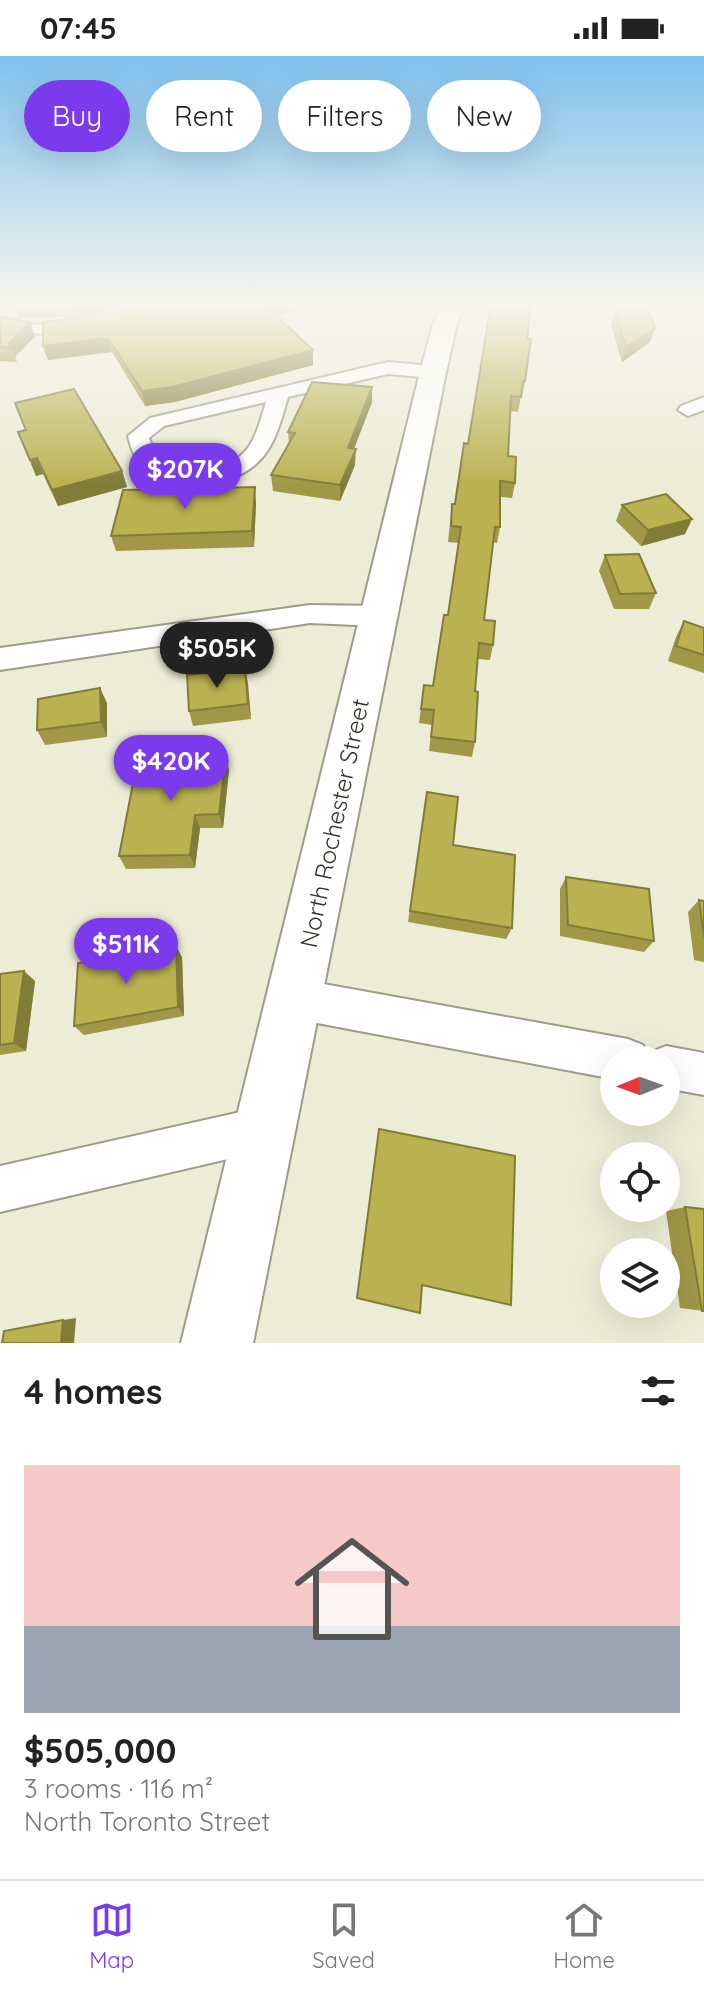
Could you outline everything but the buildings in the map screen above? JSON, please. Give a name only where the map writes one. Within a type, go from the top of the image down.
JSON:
[{"type":"street","name":"North Rochester Street","points":[[217,1343],[435,364]]},
{"type":"street","points":[[279,393],[267,432],[249,460],[221,474],[185,480],[160,473],[140,451],[138,436],[157,422],[279,393],[388,368],[433,372]]},
{"type":"street","points":[[0,659],[310,614],[378,616]]},
{"type":"street","points":[[296,999],[600,1055]]},
{"type":"street","points":[[680,1070],[704,1074]]},
{"type":"street","points":[[0,1189],[267,1128]]}]
